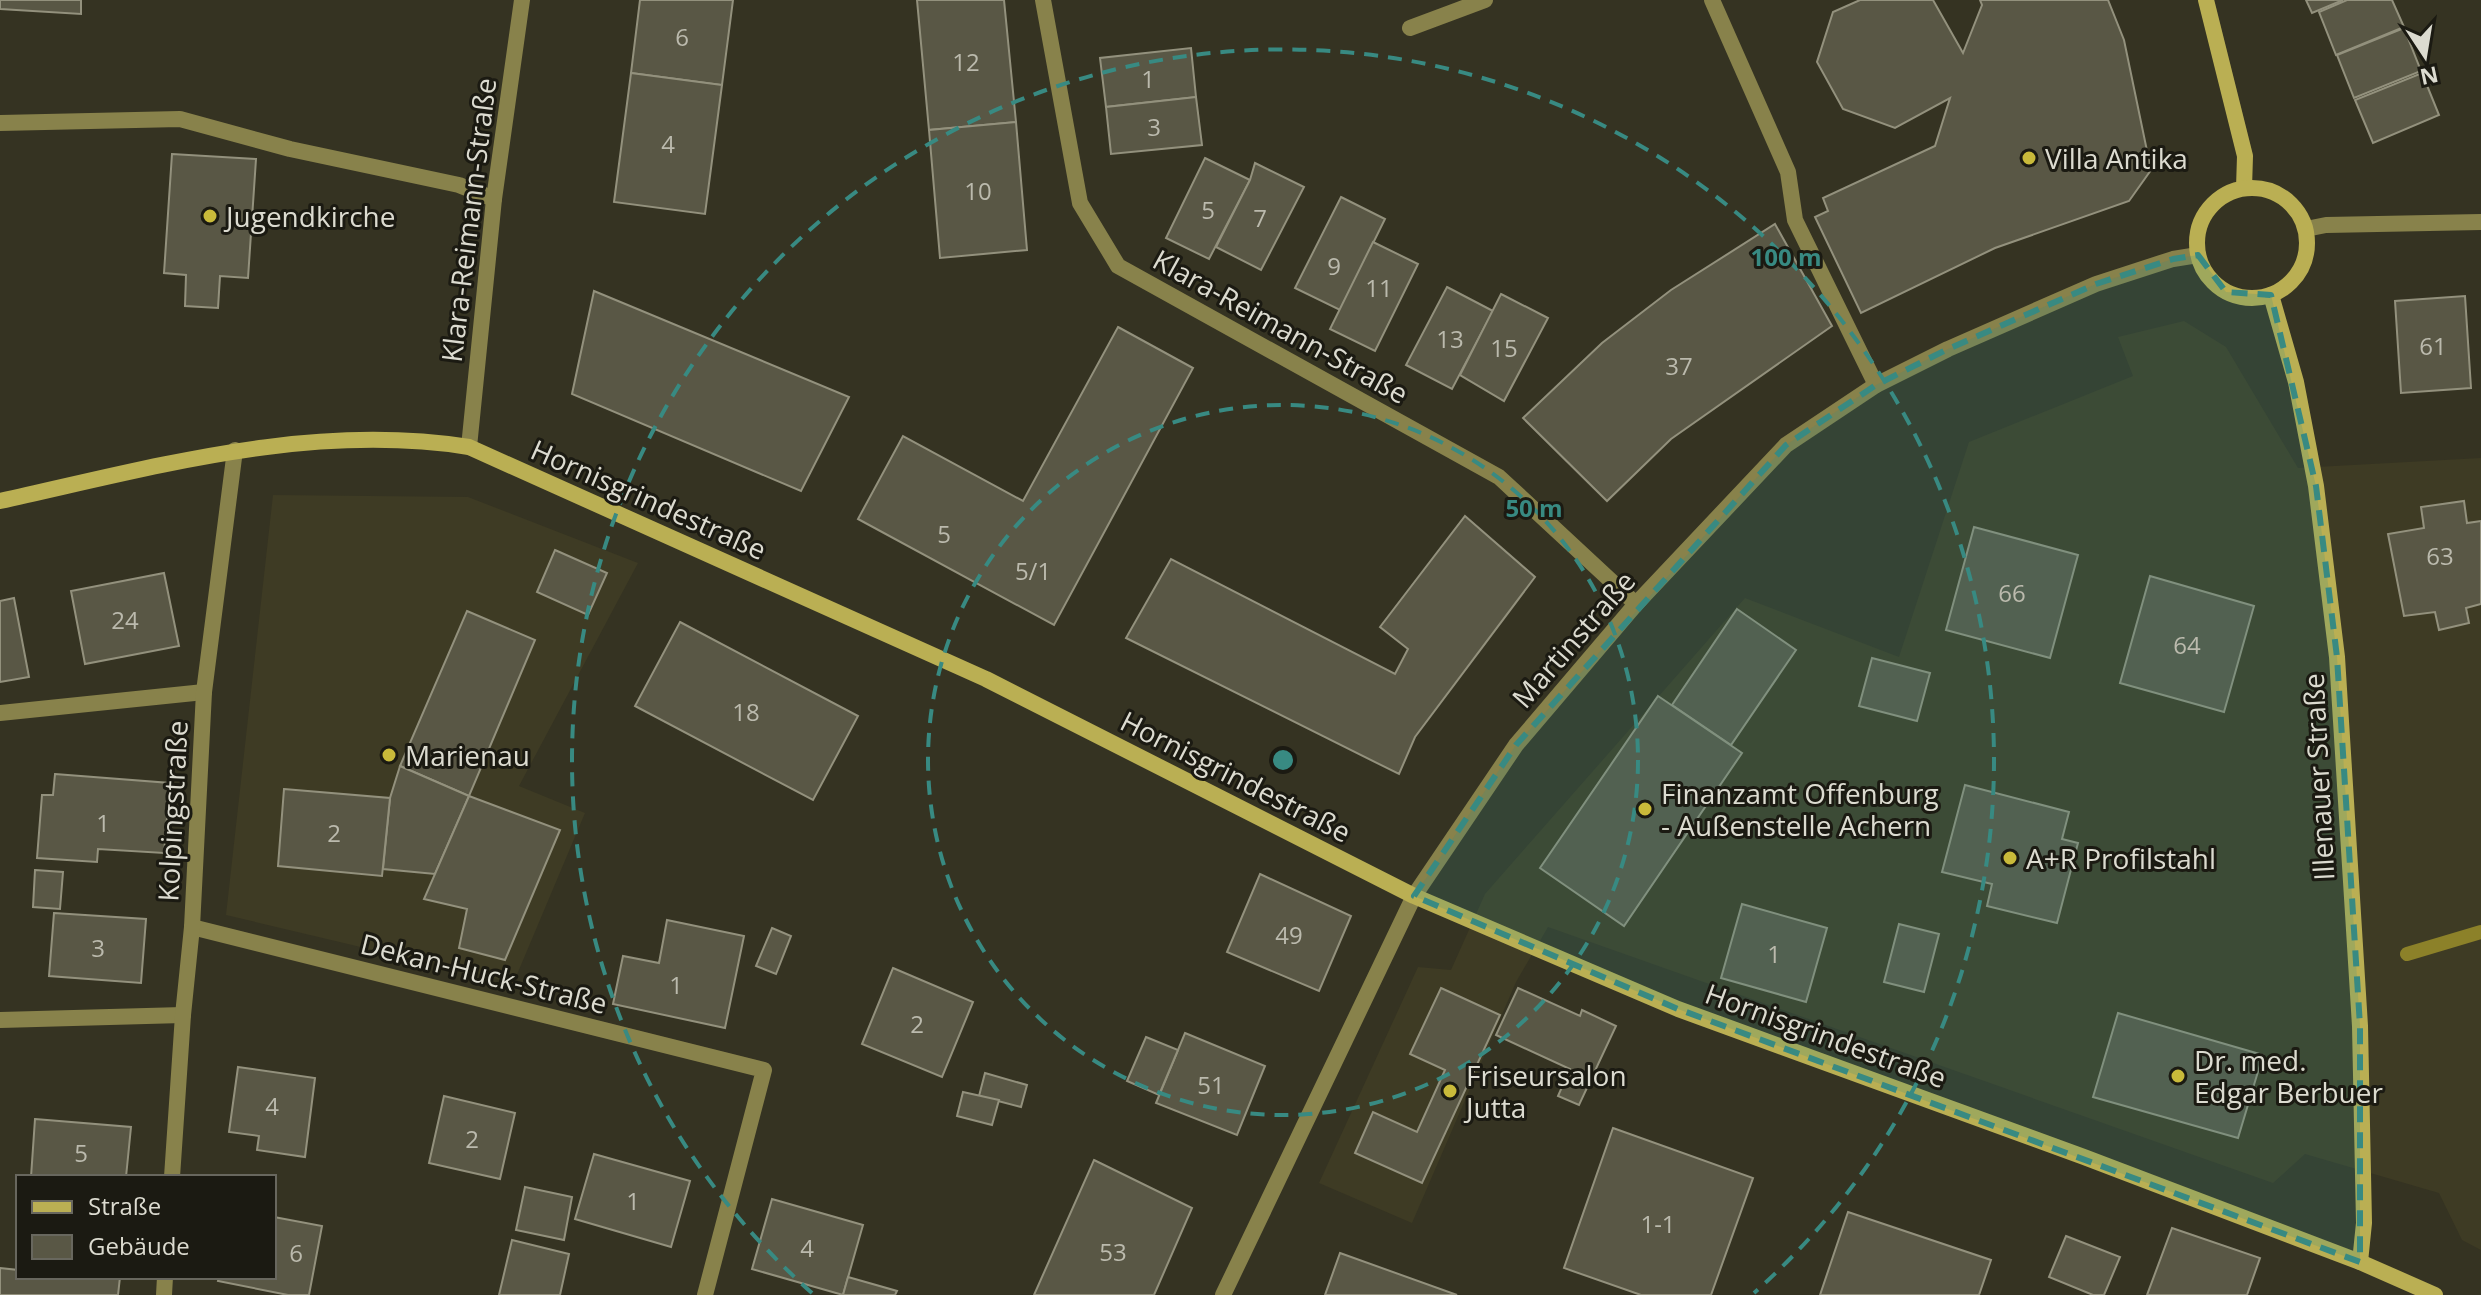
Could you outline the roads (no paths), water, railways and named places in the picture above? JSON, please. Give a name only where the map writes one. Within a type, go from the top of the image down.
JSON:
[{"type":"main road","points":[[2206,0],[2245,156],[2244,188]]},
{"type":"main road","points":[[2244,188],[2264,189],[2283,197],[2297,211],[2306,229],[2307,249],[2301,268],[2289,285],[2271,295],[2256,298],[2226,292],[2204,270],[2198,255],[2197,237],[2207,212],[2227,194],[2244,188]]},
{"type":"main road","name":"Illenauer Straße","points":[[2271,295],[2296,382],[2316,486],[2337,657],[2360,1026],[2364,1223],[2360,1262]]},
{"type":"main road","name":"Hornisgrindestraße","points":[[0,501],[235,450],[315,440],[425,440],[469,447],[986,679],[1414,896],[1678,1009],[2084,1157],[2360,1262],[2435,1295]]},
{"type":"street","name":"Klara-Reimann-Straße","points":[[469,447],[494,199],[522,0]]},
{"type":"street","name":"Klara-Reimann-Straße","points":[[1043,0],[1080,203],[1118,266],[1499,477],[1636,604]]},
{"type":"street","points":[[1410,28],[1485,0]]},
{"type":"street","points":[[1712,0],[1788,172],[1795,220],[1876,385]]},
{"type":"street","points":[[0,123],[180,119],[290,149],[459,185],[494,199]]},
{"type":"street","points":[[2306,229],[2326,225],[2481,222]]},
{"type":"street","name":"Martinstraße","points":[[1223,1295],[1414,896],[1516,745],[1636,604],[1786,445],[1876,385],[1948,349],[2096,284],[2173,259],[2198,255]]},
{"type":"street","name":"Kolpingstraße","points":[[172,1175],[192,927],[204,692],[235,450]]},
{"type":"street","points":[[0,713],[204,692]]},
{"type":"street","name":"Dekan-Huck-Straße","points":[[192,927],[764,1070],[705,1295]]},
{"type":"street","points":[[0,1020],[183,1015]]},
{"type":"waterway","points":[[2407,954],[2481,932]]},
{"type":"place","name":"Villa Antika","points":[[2029,158]]},
{"type":"place","name":"Jugendkirche","points":[[210,216]]},
{"type":"place","name":"Marienau","points":[[389,755]]},
{"type":"place","name":"Finanzamt Offenburg - Außenstelle Achern","points":[[1645,809]]},
{"type":"place","name":"A+R Profilstahl","points":[[2010,858]]},
{"type":"place","name":"Dr. med. Edgar Berbuer","points":[[2178,1076]]},
{"type":"place","name":"Friseursalon Jutta","points":[[1450,1091]]}]
